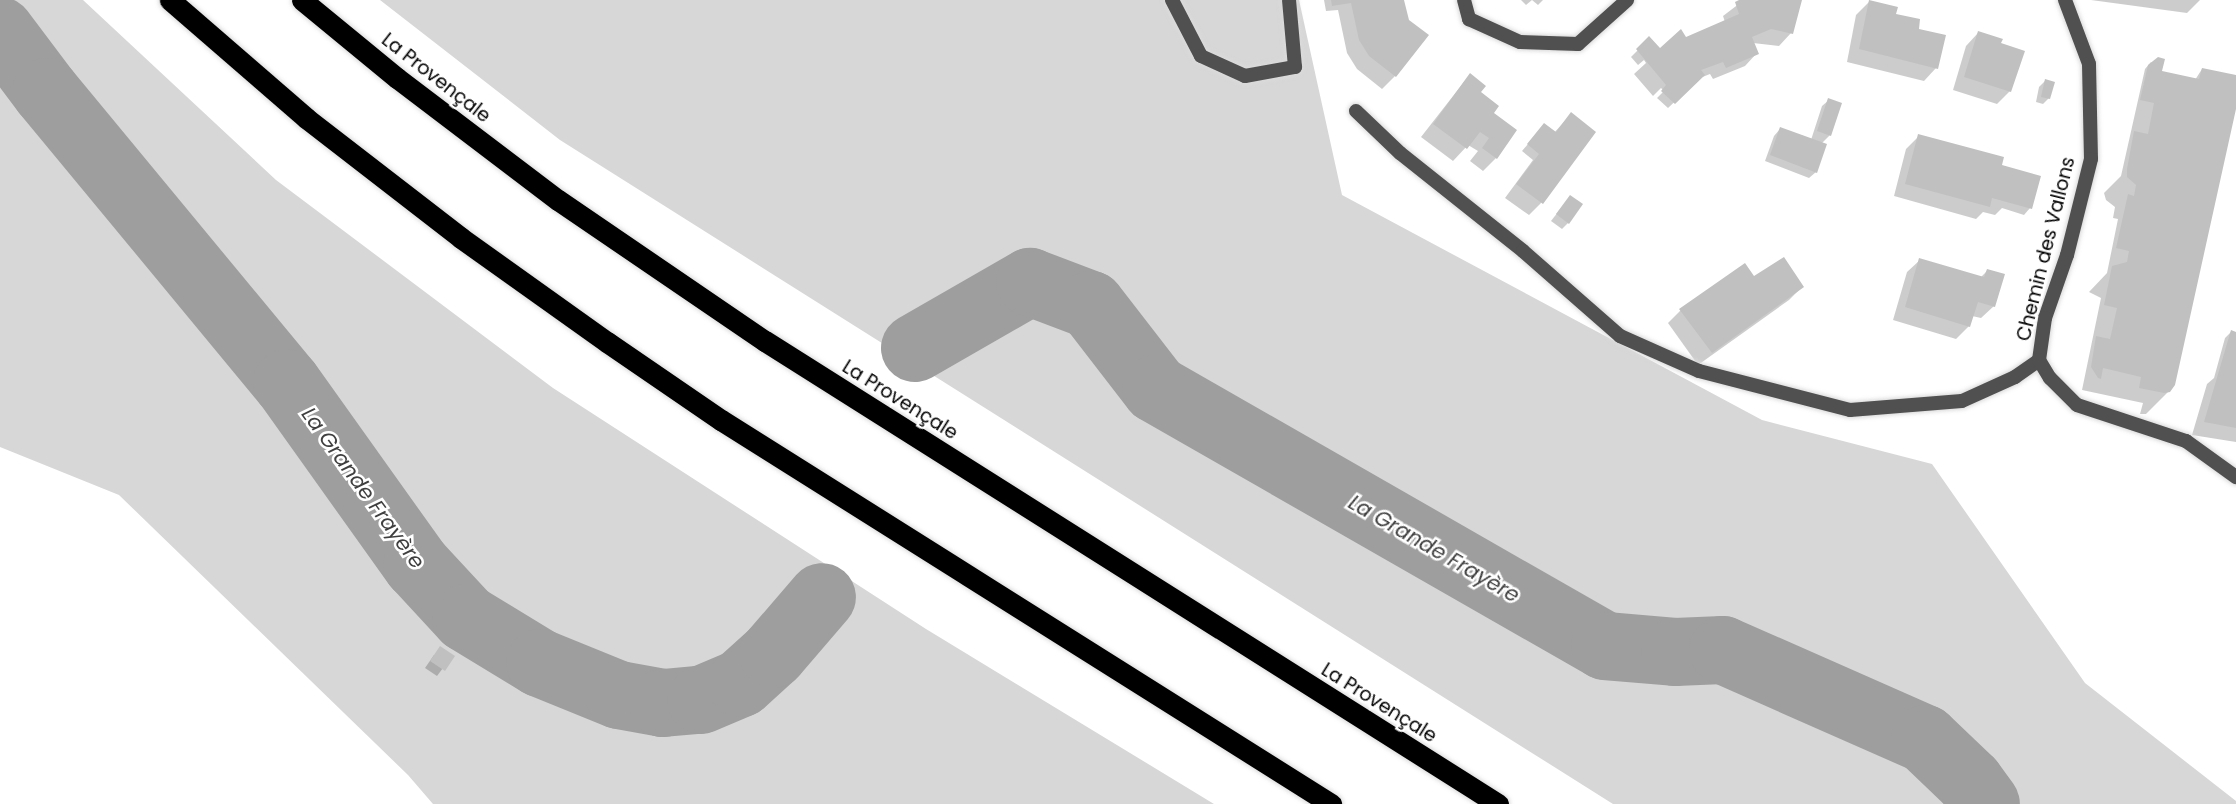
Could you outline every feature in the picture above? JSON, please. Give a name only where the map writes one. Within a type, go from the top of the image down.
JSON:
[{"type":"highway","points":[[170,0],[306,118],[461,238],[607,342],[721,420],[1331,804]]},
{"type":"highway","name":"La Provençale","points":[[302,0],[397,78],[558,200],[765,341],[1498,804]]},
{"type":"street","points":[[1172,0],[1200,56],[1245,76],[1295,67],[1290,0]]},
{"type":"street","points":[[1464,0],[1469,19],[1520,42],[1578,44],[1627,0]]},
{"type":"street","name":"Chemin des Vallons","points":[[2065,0],[2089,64],[2091,159],[2067,255],[2045,318],[2039,360],[2050,378],[2077,405],[2186,441],[2236,477]]},
{"type":"street","points":[[1356,111],[1399,153],[1523,251],[1620,335],[1699,372],[1850,410],[1962,401],[2015,377],[2039,360]]},
{"type":"shaded area","points":[[0,0],[83,0],[276,180],[553,388],[926,629],[1214,804],[433,804],[408,775],[119,495],[0,447]]},
{"type":"shaded area","points":[[380,0],[1299,0],[1342,195],[1762,420],[1932,464],[2085,683],[2236,801],[2236,804],[1613,804],[560,140]]},
{"type":"building","points":[[1331,0],[1404,0],[1409,20],[1429,35],[1396,77],[1369,56],[1359,40],[1351,3],[1332,6]]},
{"type":"building","points":[[1802,0],[1793,34],[1771,29],[1752,37],[1759,54],[1726,68],[1723,62],[1701,70],[1705,75],[1675,104],[1661,91],[1666,85],[1636,49],[1649,36],[1660,48],[1681,29],[1686,37],[1739,14],[1735,2]]},
{"type":"building","points":[[1869,0],[1898,7],[1896,14],[1920,19],[1919,29],[1946,35],[1938,69],[1859,49]]},
{"type":"building","points":[[1978,31],[2003,39],[2001,43],[2025,51],[2011,92],[1964,77]]},
{"type":"building","points":[[2158,57],[2165,59],[2162,71],[2199,79],[2202,68],[2236,75],[2236,109],[2175,385],[2170,392],[2164,393],[2139,388],[2141,377],[2103,368],[2101,379],[2098,378],[2091,367],[2096,336],[2110,339],[2117,308],[2104,305],[2112,266],[2127,262],[2129,251],[2116,248],[2128,194],[2134,196],[2136,185],[2127,177],[2127,169],[2134,131],[2148,134],[2154,103],[2140,100],[2148,65]]},
{"type":"building","points":[[1470,73],[1486,86],[1481,92],[1499,106],[1494,113],[1517,130],[1497,159],[1482,148],[1489,138],[1480,132],[1467,149],[1433,124]]},
{"type":"building","points":[[2045,79],[2055,82],[2050,99],[2041,97]]},
{"type":"building","points":[[1828,98],[1842,103],[1831,136],[1817,131]]},
{"type":"building","points":[[1571,112],[1596,132],[1543,204],[1516,184],[1539,154],[1527,144],[1544,123],[1556,132]]},
{"type":"building","points":[[1780,127],[1827,144],[1817,173],[1770,155]]},
{"type":"building","points":[[1918,134],[2004,157],[2002,165],[2041,176],[2032,209],[1992,198],[1990,207],[1905,184]]},
{"type":"building","points":[[1570,195],[1583,204],[1569,224],[1556,214]]},
{"type":"building","points":[[1784,257],[1804,287],[1712,353],[1679,309],[1745,263],[1754,276]]},
{"type":"building","points":[[1919,258],[1984,277],[1987,269],[2005,274],[1995,307],[1978,302],[1970,327],[1905,307]]},
{"type":"building","points":[[2231,330],[2236,332],[2236,428],[2204,422]]},
{"type":"building","points":[[440,646],[455,656],[445,671],[430,661]]},
{"type":"waterway","name":"La Grande Frayère","points":[[0,31],[46,92],[287,383],[417,565],[466,618],[540,663],[619,695],[663,703],[701,700],[741,683],[773,654],[822,597]]},
{"type":"waterway","name":"La Grande Frayère","points":[[915,348],[1030,282],[1091,305],[1156,389],[1605,646],[1675,652],[1723,650],[1925,739],[1970,782],[1986,804]]}]
